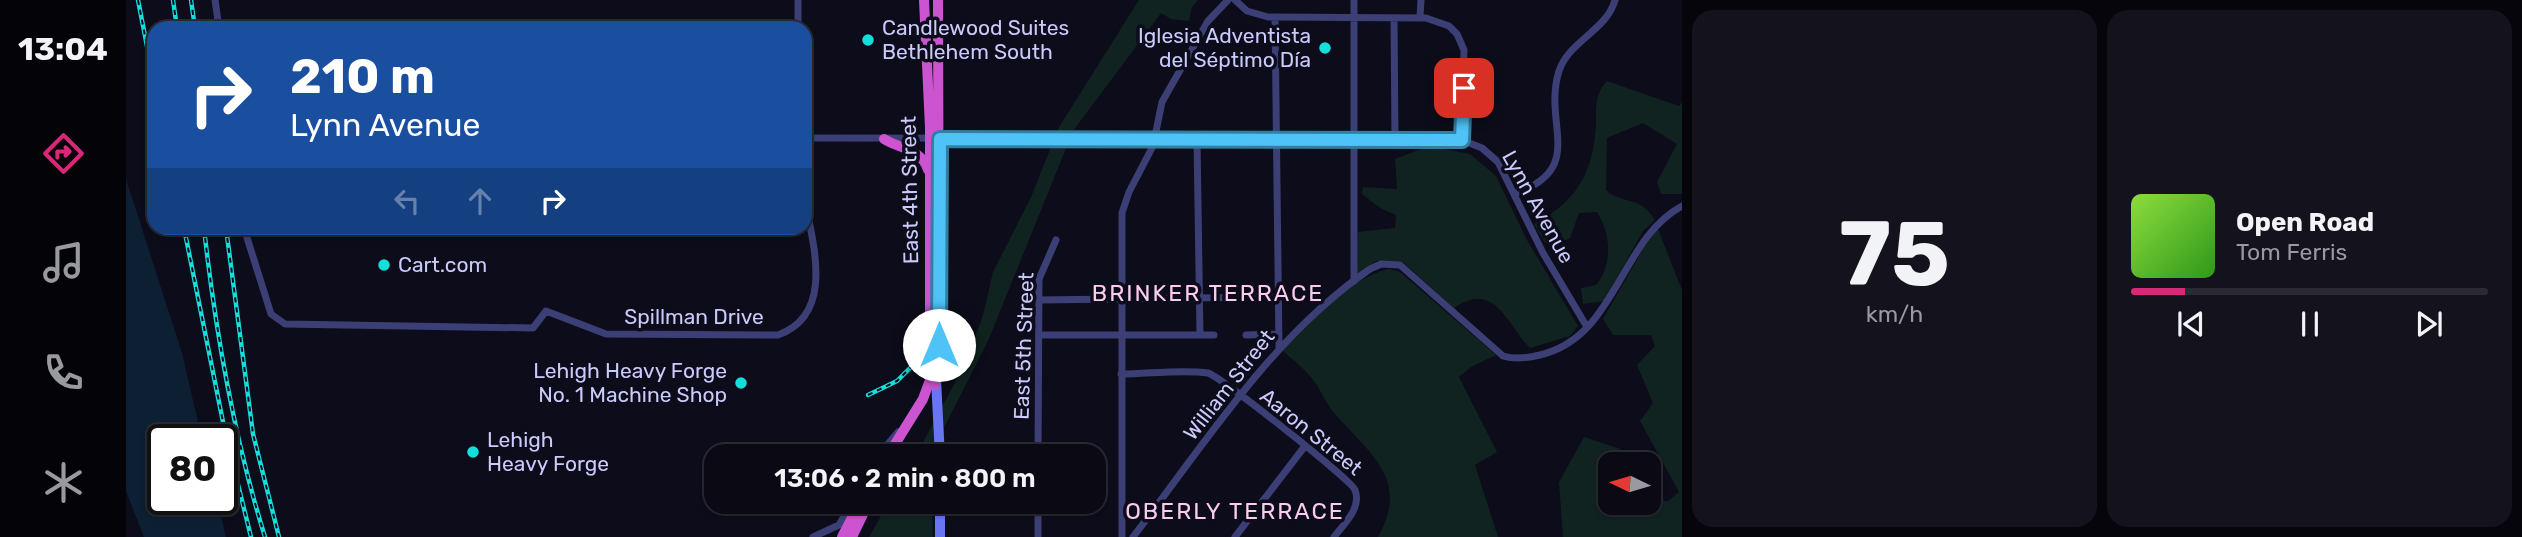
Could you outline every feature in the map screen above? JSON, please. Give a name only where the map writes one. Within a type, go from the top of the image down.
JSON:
[{"type":"highway","name":"East 4th Street","points":[[924,0],[935,140],[931,181],[935,343],[933,374]]},
{"type":"highway","name":"East 4th Street","points":[[933,374],[930,356],[939,328],[935,140],[939,0]]},
{"type":"highway","points":[[884,139],[921,157],[926,163],[931,181]]},
{"type":"highway","points":[[895,444],[927,392],[933,374]]},
{"type":"highway","points":[[903,444],[930,401],[933,374]]},
{"type":"highway","points":[[842,537],[854,514]]},
{"type":"highway","points":[[852,537],[863,514]]},
{"type":"main road","name":"East 4th Street","points":[[933,374],[939,444]]},
{"type":"main road","points":[[940,514],[940,537]]},
{"type":"street","points":[[215,0],[218,21]]},
{"type":"street","points":[[798,0],[798,21]]},
{"type":"street","points":[[1122,537],[1120,227],[1123,206],[1154,140],[1157,115],[1163,99],[1208,21],[1228,0]]},
{"type":"street","points":[[1235,0],[1250,13],[1275,18],[1420,18],[1446,24],[1455,31],[1463,45],[1462,140]]},
{"type":"street","points":[[1354,0],[1354,281]]},
{"type":"street","points":[[1420,18],[1421,0]]},
{"type":"street","points":[[1514,194],[1539,185],[1553,170],[1557,152],[1556,90],[1559,71],[1571,49],[1609,14],[1615,0]]},
{"type":"street","points":[[1275,18],[1279,349]]},
{"type":"street","points":[[1394,18],[1395,139]]},
{"type":"street","name":"Lynn Avenue","points":[[812,138],[1462,140],[1482,148],[1494,158],[1575,310],[1587,327]]},
{"type":"street","points":[[1197,140],[1200,335]]},
{"type":"street","name":"William Street","points":[[1133,537],[1279,349],[1308,318],[1354,281],[1381,264],[1400,265],[1508,357],[1523,358],[1557,351],[1573,341],[1609,299],[1648,235],[1663,219],[1682,206]]},
{"type":"street","name":"Spillman Drive","points":[[246,235],[271,314],[285,324],[533,328],[546,311],[606,334],[778,335],[792,330],[811,311],[814,300],[815,253],[812,235]]},
{"type":"street","name":"East 5th Street","points":[[1038,444],[1041,270],[1056,240]]},
{"type":"street","points":[[1039,300],[1278,297]]},
{"type":"street","points":[[1246,335],[1279,334]]},
{"type":"street","points":[[1039,335],[1214,335]]},
{"type":"street","name":"Aaron Street","points":[[1121,374],[1210,373],[1347,478],[1357,497],[1354,509],[1334,537]]},
{"type":"street","points":[[888,444],[913,416]]},
{"type":"street","points":[[1235,537],[1305,446]]},
{"type":"street","points":[[813,537],[839,525],[845,514]]},
{"type":"street","points":[[1038,514],[1038,537]]},
{"type":"green space","points":[[1139,0],[1198,0],[1192,7],[1189,21],[1171,19],[1161,13],[1073,131],[988,341],[936,444],[922,444],[965,364],[983,315],[993,272],[1031,197],[1059,127]]},
{"type":"green space","points":[[1607,81],[1679,106],[1682,102],[1682,194],[1661,194],[1657,182],[1677,144],[1643,123],[1607,138],[1606,190],[1612,195],[1643,206],[1655,220],[1643,231],[1604,301],[1583,304],[1581,288],[1596,285],[1607,259],[1607,239],[1597,212],[1579,213],[1570,238],[1555,245],[1545,243],[1534,224],[1562,205],[1581,183],[1595,140],[1598,95]]},
{"type":"green space","points":[[1429,146],[1470,154],[1496,176],[1527,240],[1578,326],[1570,336],[1530,348],[1499,308],[1480,299],[1468,300],[1454,308],[1403,262],[1376,261],[1357,274],[1358,232],[1395,228],[1396,215],[1380,208],[1362,194],[1363,187],[1397,189],[1395,159]]},
{"type":"green space","points":[[1658,229],[1682,290],[1682,537],[1563,537],[1559,482],[1584,437],[1620,449],[1622,452],[1598,452],[1598,515],[1661,515],[1661,501],[1668,501],[1679,492],[1661,459],[1661,452],[1657,452],[1640,421],[1653,403],[1637,365],[1655,346],[1651,335],[1613,335],[1603,319],[1643,249]]},
{"type":"green space","points":[[1389,269],[1400,272],[1496,355],[1471,367],[1459,377],[1497,452],[1475,465],[1498,537],[1378,537],[1387,516],[1390,497],[1380,466],[1331,409],[1311,377],[1283,351],[1345,291],[1374,274]]},
{"type":"green space","points":[[882,514],[932,514],[933,537],[869,537]]},
{"type":"water","points":[[126,179],[182,353],[199,424],[147,424],[147,515],[221,515],[226,537],[144,537],[126,491]]},
{"type":"railway","points":[[138,0],[147,46]]},
{"type":"railway","points":[[173,0],[176,21]]},
{"type":"railway","points":[[191,0],[194,21]]},
{"type":"railway","points":[[185,235],[225,432],[251,537]]},
{"type":"railway","points":[[205,235],[227,384],[244,462],[265,537]]},
{"type":"railway","points":[[227,235],[253,434],[279,537]]},
{"type":"railway","points":[[868,395],[897,381],[922,356]]},
{"type":"place","name":"Candlewood Suites Bethlehem South","points":[[868,40]]},
{"type":"place","name":"Iglesia Adventista del Séptimo Día","points":[[1325,48]]},
{"type":"place","name":"Cart.com","points":[[384,265]]},
{"type":"place","name":"Lehigh Heavy Forge No. 1 Machine Shop","points":[[741,383]]},
{"type":"place","name":"Lehigh Heavy Forge","points":[[473,452]]},
{"type":"district","name":"BRINKER TERRACE","points":[[1208,293]]},
{"type":"district","name":"OBERLY TERRACE","points":[[1235,511]]},
{"type":"route","points":[[939,345],[940,139],[1462,140],[1464,88]]}]
